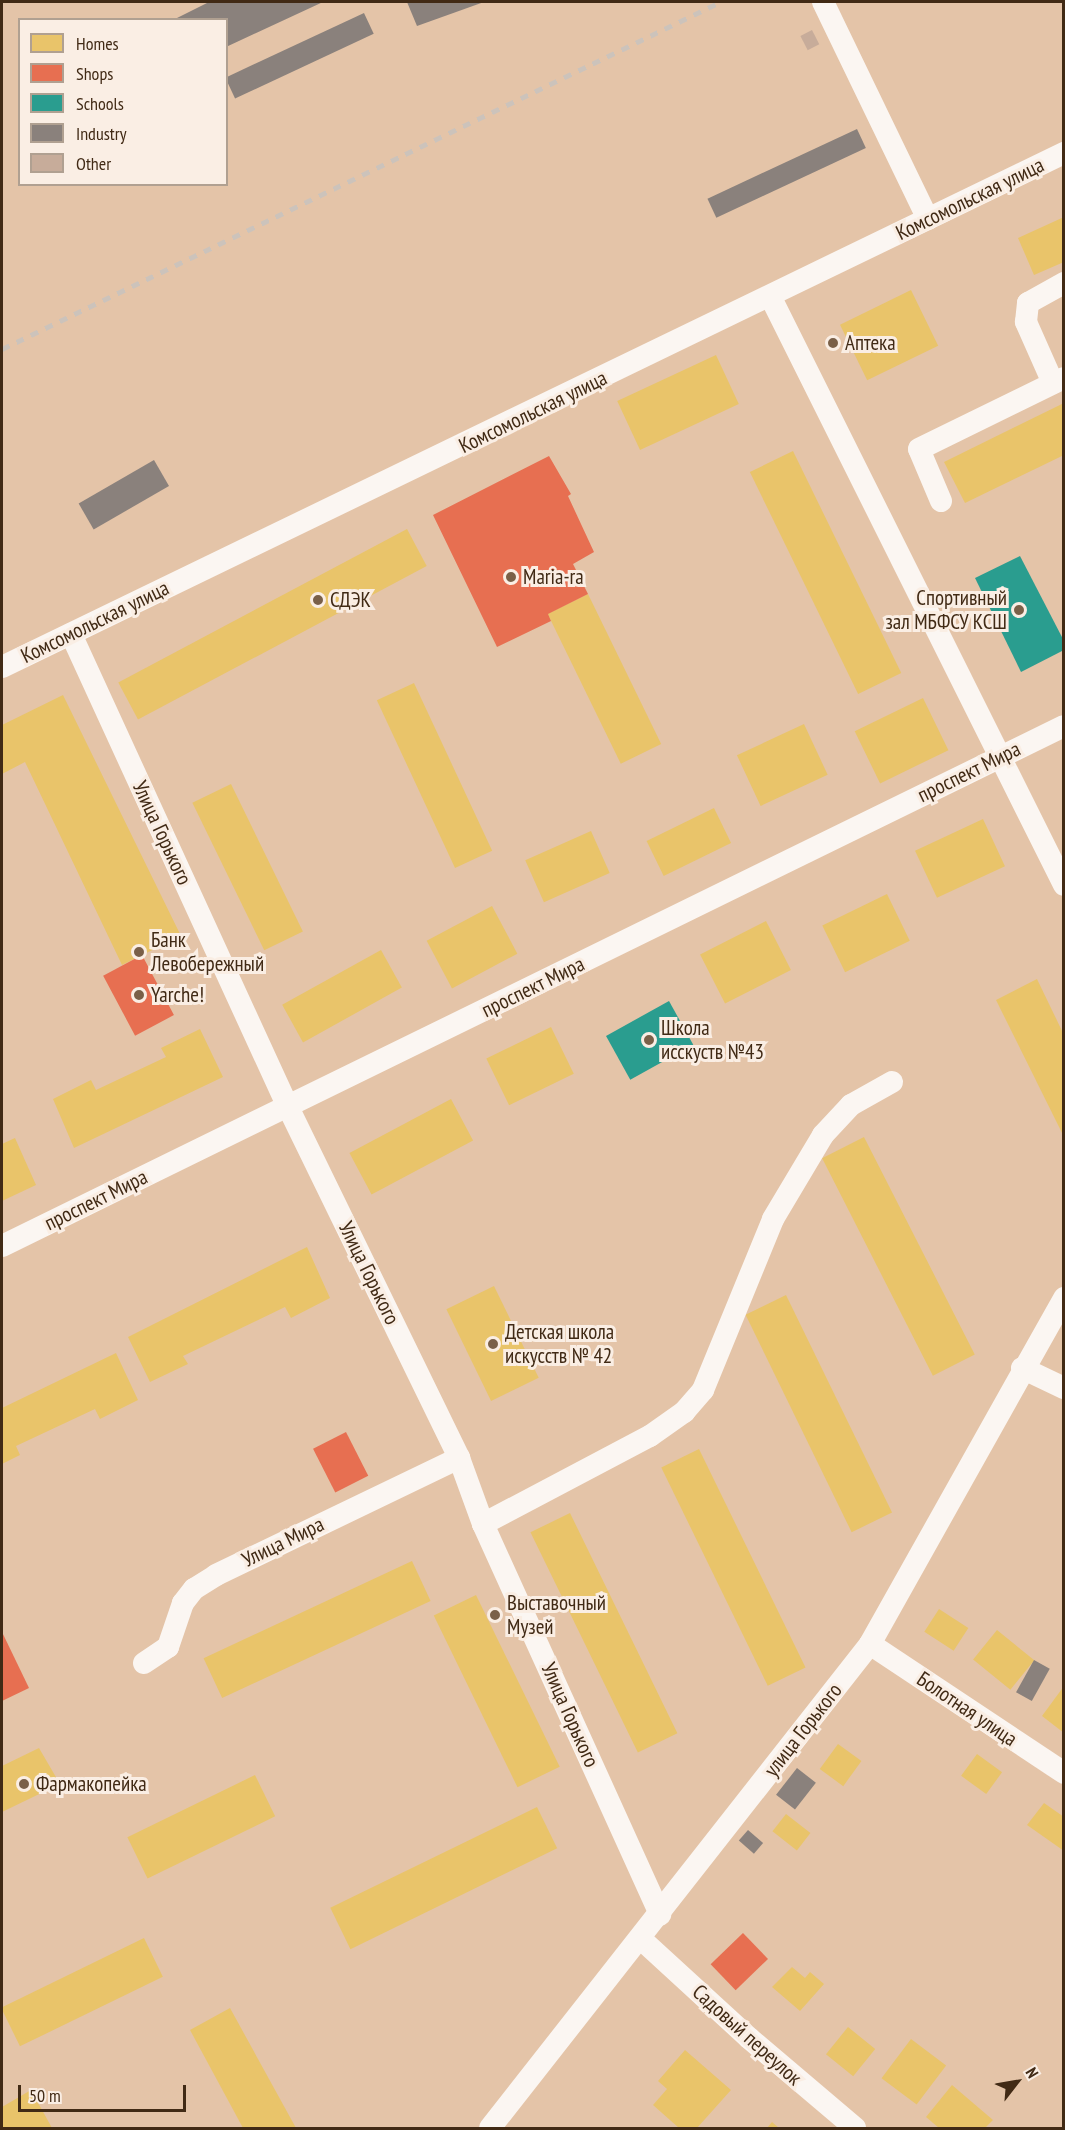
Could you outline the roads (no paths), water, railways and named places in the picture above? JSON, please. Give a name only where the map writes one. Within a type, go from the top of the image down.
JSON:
[{"type":"street","points":[[823,2],[928,219]]},
{"type":"street","name":"Комсомольская улица","points":[[2,668],[771,298],[1064,153]]},
{"type":"street","points":[[941,501],[919,449],[1058,380],[1026,322],[1028,303],[1064,284]]},
{"type":"street","points":[[771,298],[1064,885]]},
{"type":"street","name":"Улица Горького","points":[[71,634],[288,1107],[459,1458],[483,1524],[660,1915]]},
{"type":"street","name":"проспект Мира","points":[[2,1246],[1064,726]]},
{"type":"street","points":[[483,1524],[650,1436],[684,1412],[703,1390],[773,1219],[823,1135],[851,1105],[892,1082]]},
{"type":"street","name":"улица Горького","points":[[490,2128],[660,1915],[870,1644],[1022,1368],[1064,1298]]},
{"type":"street","points":[[1022,1368],[1064,1388]]},
{"type":"street","name":"Улица Мира","points":[[144,1663],[168,1647],[183,1603],[208,1580],[459,1458]]},
{"type":"street","name":"Болотная улица","points":[[870,1644],[1064,1773]]},
{"type":"street","name":"Садовый переулок","points":[[641,1939],[749,2038],[855,2128]]},
{"type":"railway","points":[[2,349],[720,2]]},
{"type":"place","name":"Аптека","points":[[833,343]]},
{"type":"place","name":"Maria-ra","points":[[511,577]]},
{"type":"place","name":"СДЭК","points":[[318,600]]},
{"type":"place","name":"Спортивный зал МБФСУ КСШ","points":[[1019,610]]},
{"type":"place","name":"Банк Левобережный","points":[[139,952]]},
{"type":"place","name":"Yarche!","points":[[139,995]]},
{"type":"place","name":"Школа исскуств №43","points":[[649,1040]]},
{"type":"place","name":"Детская школа искусств № 42","points":[[493,1344]]},
{"type":"place","name":"Выставочный Музей","points":[[495,1615]]},
{"type":"place","name":"Фармакопейка","points":[[24,1784]]}]
